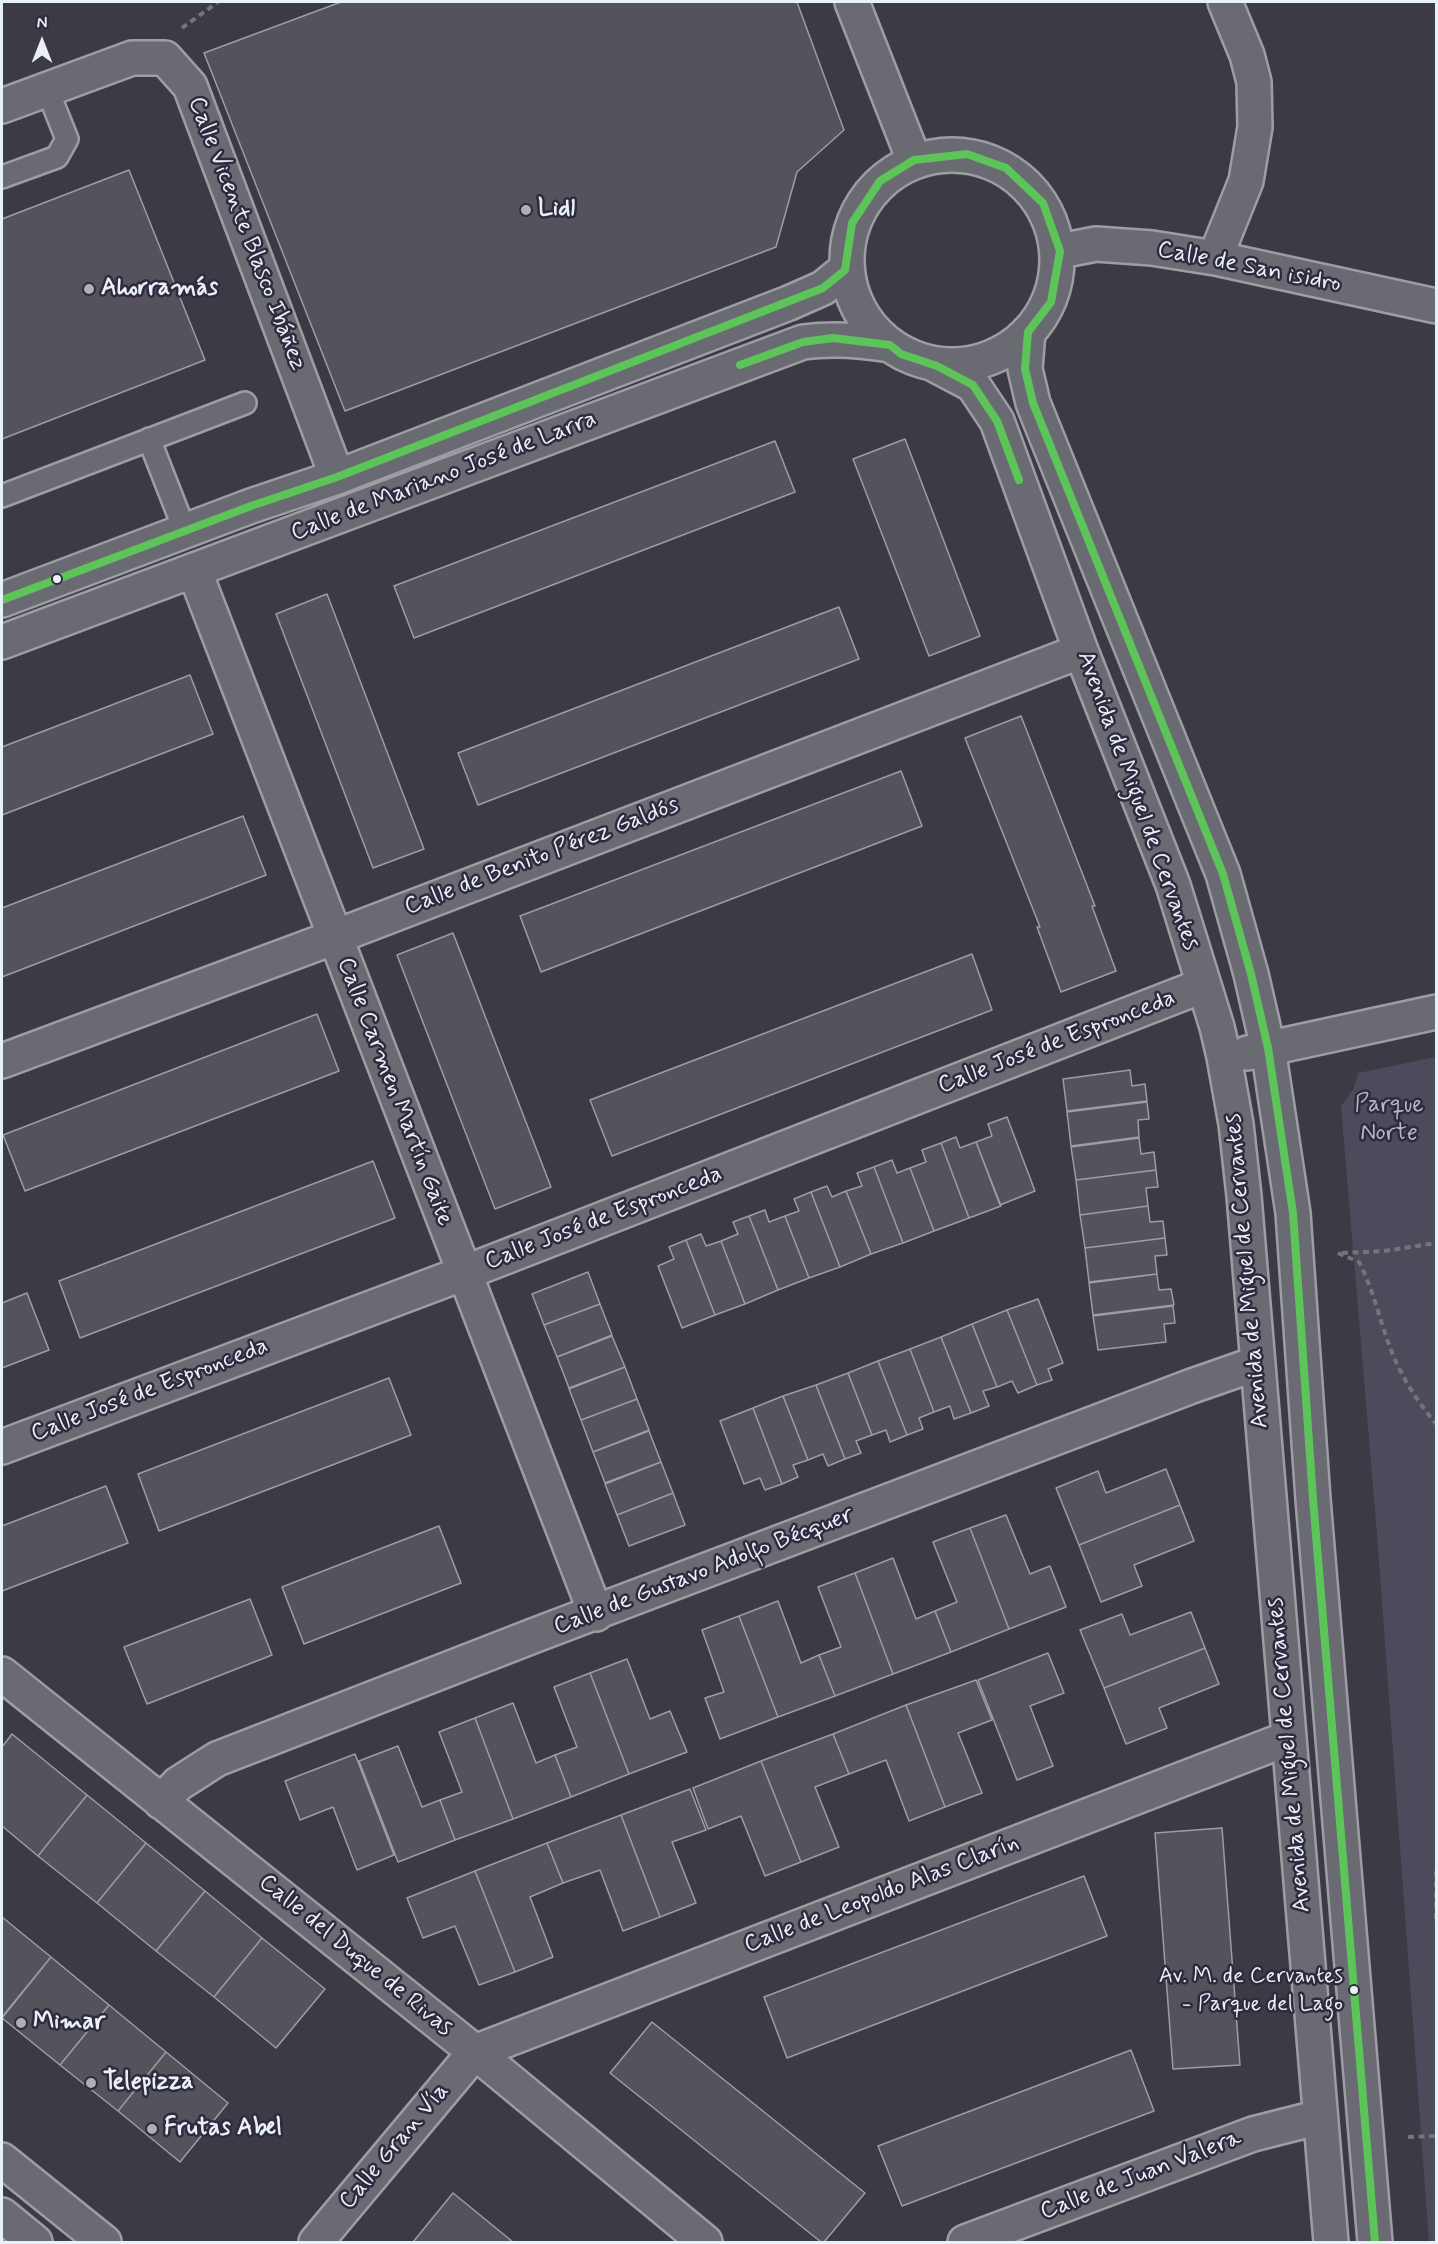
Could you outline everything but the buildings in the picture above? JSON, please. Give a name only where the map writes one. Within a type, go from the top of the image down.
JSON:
[{"type":"street","points":[[852,2],[914,160]]},
{"type":"street","points":[[1215,258],[1246,182],[1255,127],[1254,82],[1225,2]]},
{"type":"street","points":[[2,106],[132,58],[165,58]]},
{"type":"street","name":"Calle Vicente Blasco Ibáñez","points":[[165,58],[190,86],[337,477]]},
{"type":"street","points":[[967,154],[1006,168],[1043,203],[1060,251],[1052,302],[1028,332],[1016,346],[966,366],[937,366],[901,354],[869,328],[853,301],[845,270],[852,223],[880,181],[914,160],[967,154]]},
{"type":"street","name":"Calle de San isidro","points":[[1060,251],[1096,244],[1152,248],[1215,258],[1437,306]]},
{"type":"street","name":"Calle de Mariano José de Larra","points":[[2,600],[337,477],[789,303],[823,288],[845,270]]},
{"type":"street","name":"Avenida de Miguel de Cervantes","points":[[1028,332],[1025,369],[1033,403],[1223,874],[1251,974],[1268,1048],[1293,1213],[1313,1499],[1375,2242]]},
{"type":"street","name":"Calle de Mariano José de Larra","points":[[2,642],[803,342],[833,338],[890,345]]},
{"type":"street","name":"Avenida de Miguel de Cervantes","points":[[937,366],[974,385],[997,421],[1082,651],[1173,885],[1224,1057],[1237,1134],[1258,1363],[1331,2242]]},
{"type":"street","name":"Calle Carmen Martín Gaite","points":[[194,570],[596,1614]]},
{"type":"street","name":"Calle de Benito Pérez Galdós","points":[[2,1061],[334,937],[1082,651]]},
{"type":"street","name":"Calle José de Espronceda","points":[[2,1447],[464,1273],[1204,985]]},
{"type":"street","points":[[1224,1057],[1437,1012]]},
{"type":"street","name":"Calle de Gustavo Adolfo Bécquer","points":[[161,1802],[178,1784],[217,1759],[1192,1386],[1258,1363]]},
{"type":"street","name":"Calle del Duque de Rivas","points":[[2,1674],[475,2052],[705,2242]]},
{"type":"street","name":"Calle de Leopoldo Alas Clarín","points":[[475,2052],[1289,1738]]},
{"type":"street","name":"Calle Gran Vía","points":[[316,2242],[475,2052]]},
{"type":"street","name":"Calle de Juan Valera","points":[[965,2242],[1253,2134],[1320,2117]]},
{"type":"street","points":[[2,2160],[104,2242]]},
{"type":"street","points":[[2,2215],[35,2242]]},
{"type":"lane","points":[[2,177],[57,157],[67,139],[47,89]]},
{"type":"lane","points":[[2,496],[245,403]]},
{"type":"lane","points":[[149,439],[185,531]]},
{"type":"path","points":[[165,58],[181,29],[218,2]]},
{"type":"path","points":[[1437,1243],[1384,1251],[1338,1253],[1359,1262],[1371,1284],[1399,1369],[1418,1402],[1437,1424]]},
{"type":"path","points":[[1437,1871],[1437,1924]]},
{"type":"path","points":[[1408,2137],[1437,2136]]},
{"type":"green space","name":"Parque Norte","points":[[1436,1057],[1436,2242],[1429,2242],[1377,1534],[1341,1106],[1354,1088],[1358,1073]]},
{"type":"transit line","points":[[2,600],[251,506],[337,477],[823,288],[845,270],[852,223],[880,181],[914,160],[967,154],[1006,168],[1043,203],[1060,251],[1051,302],[1028,332],[1025,369],[1033,403],[1223,874],[1251,974],[1268,1048],[1293,1213],[1313,1499],[1375,2242]]},
{"type":"transit line","points":[[740,365],[803,342],[833,338],[890,345],[901,354],[937,366],[973,385],[997,421],[1019,480]]},
{"type":"place","name":"Lidl","points":[[526,210]]},
{"type":"place","name":"Ahorramás","points":[[89,289]]},
{"type":"place","name":"Av. M. de Cervantes - Parque del Lago","points":[[1354,1990]]},
{"type":"place","name":"Mimar","points":[[21,2023]]},
{"type":"place","name":"Telepizza","points":[[91,2083]]},
{"type":"place","name":"Frutas Abel","points":[[152,2129]]}]
